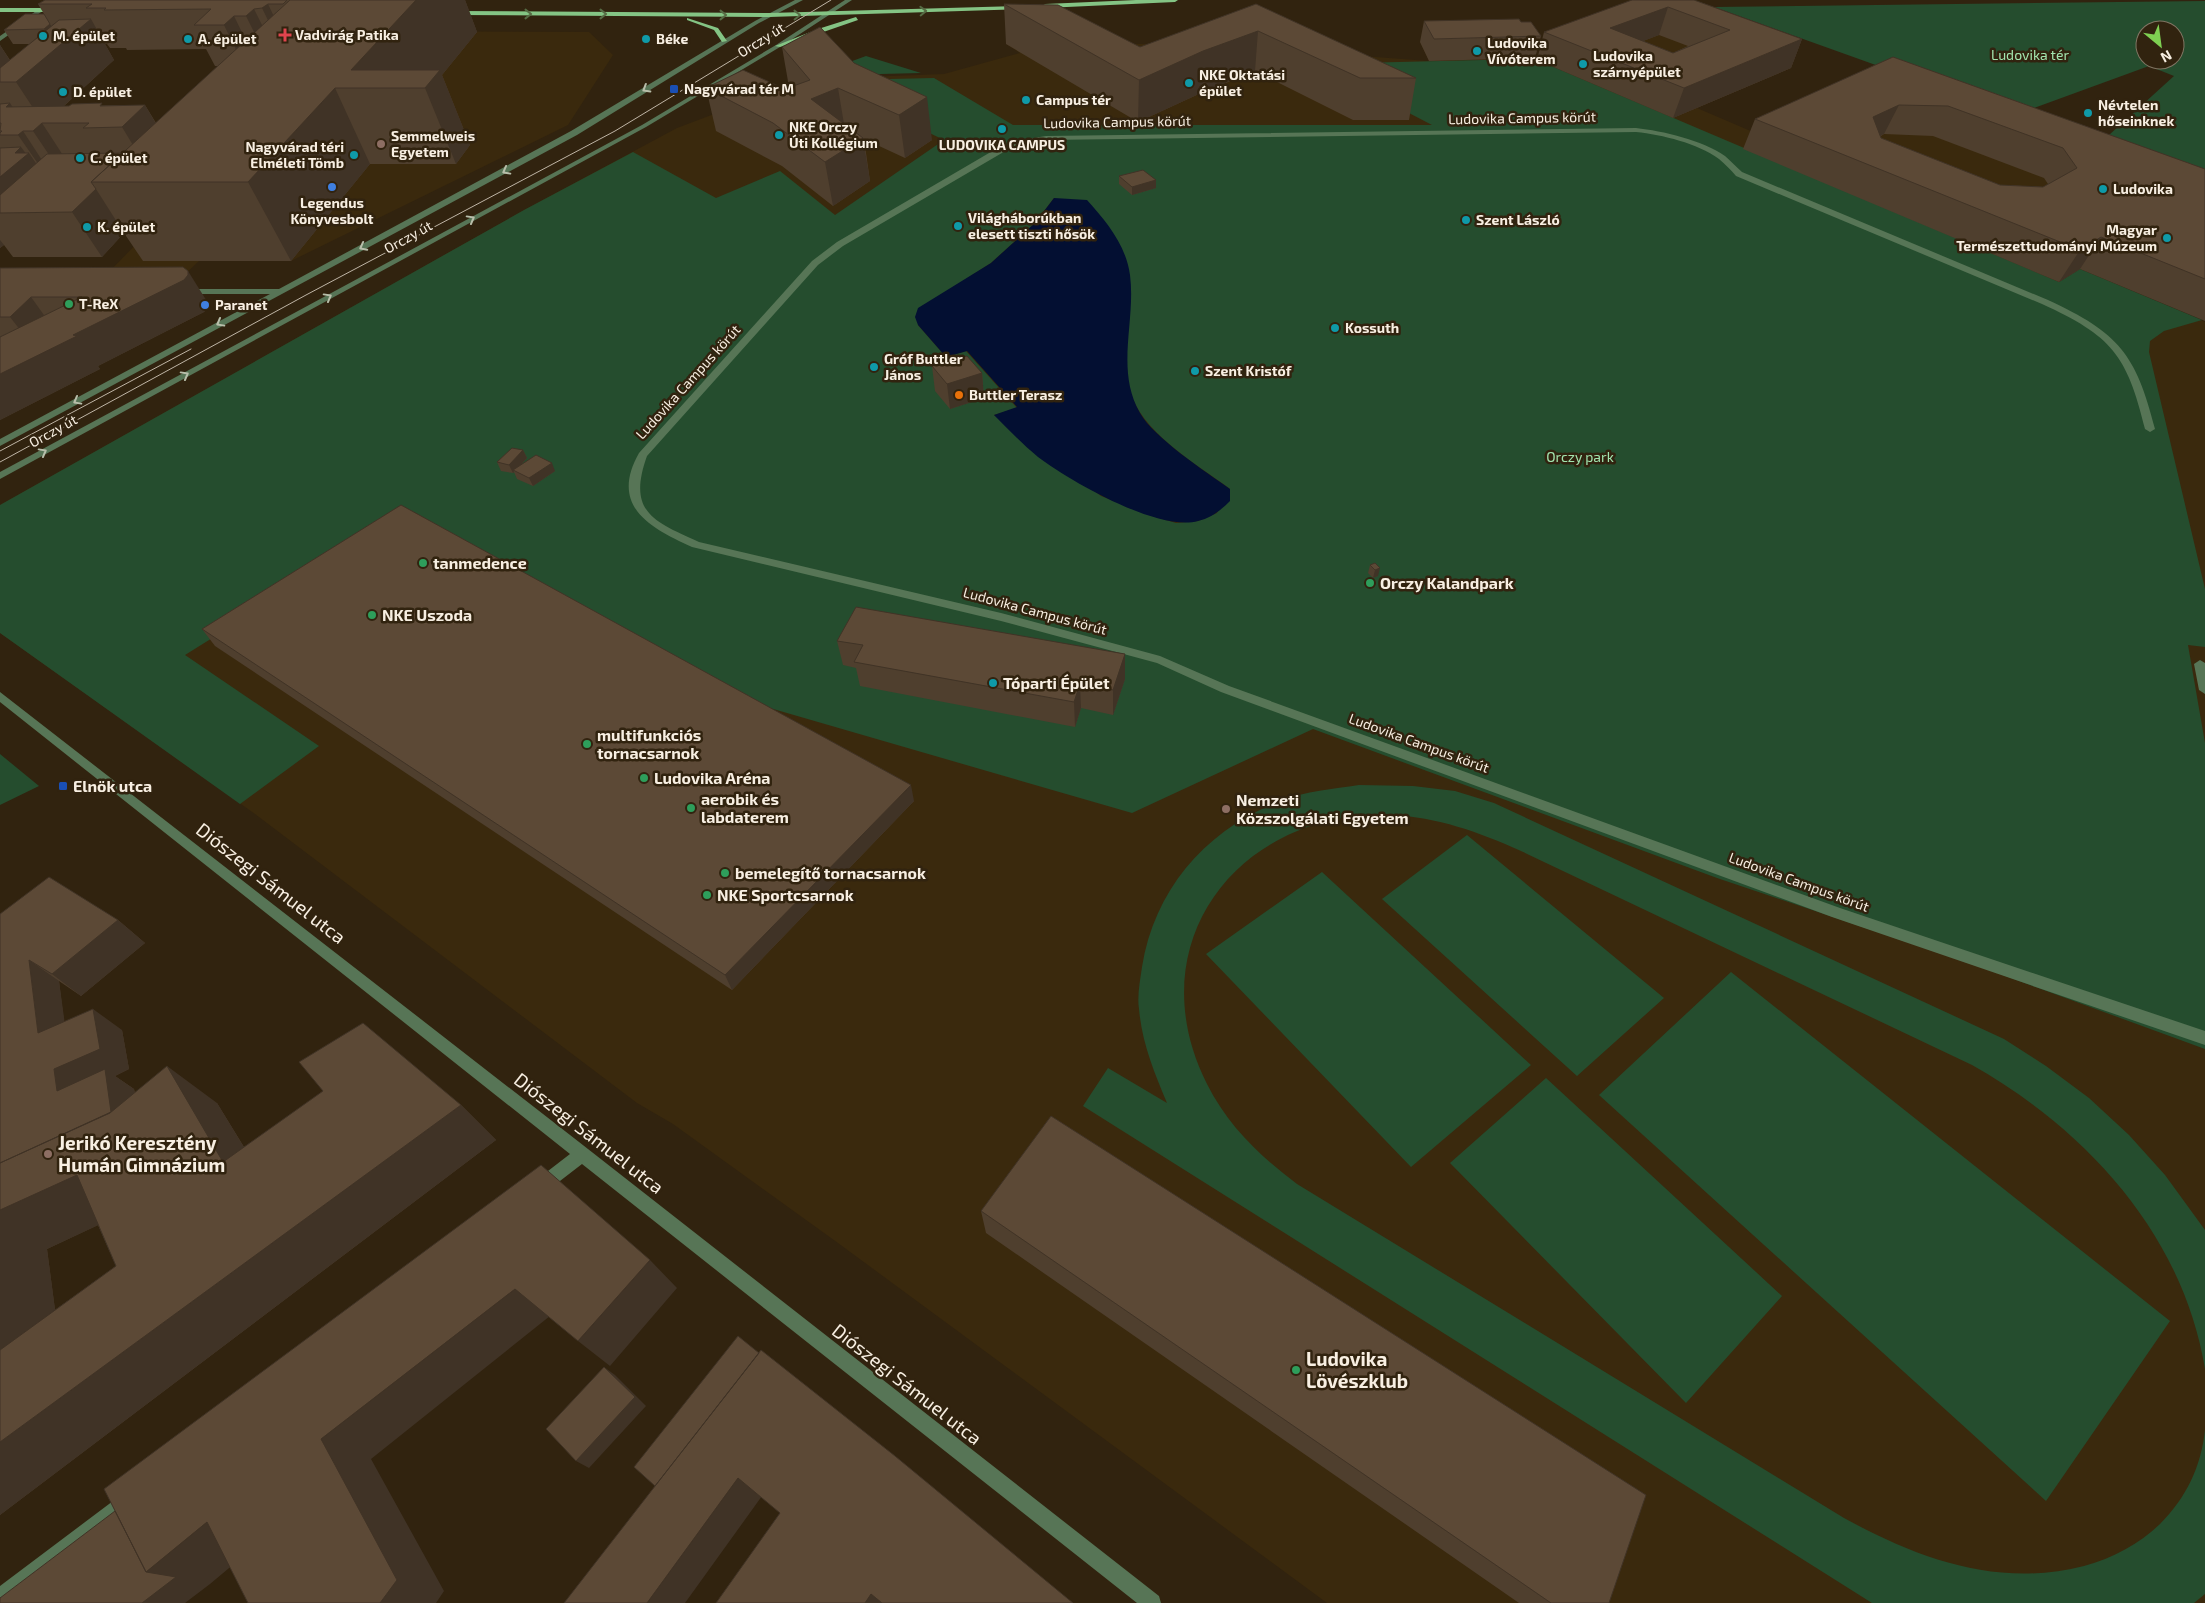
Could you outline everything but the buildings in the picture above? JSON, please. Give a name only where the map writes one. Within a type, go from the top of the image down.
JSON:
[{"type":"main road","points":[[1038,7],[1175,0]]},
{"type":"main road","points":[[444,13],[768,15],[1029,7]]},
{"type":"main road","points":[[0,10],[61,10]]},
{"type":"main road","points":[[778,46],[848,21],[892,12]]},
{"type":"main road","points":[[678,15],[703,22],[716,29],[724,41]]},
{"type":"street","name":"Orczy út","points":[[0,443],[278,291],[574,133],[768,15],[800,0]]},
{"type":"street","name":"Orczy út","points":[[0,476],[644,126],[778,46],[849,0]]},
{"type":"street","points":[[0,39],[41,10]]},
{"type":"street","name":"Ludovika Campus körút","points":[[2150,430],[2140,387],[2120,351],[2104,336],[2078,319],[1956,264],[1739,174],[1721,157],[1676,137],[1636,130],[1046,138],[1021,142],[1004,148],[840,244],[815,263],[642,455],[634,473],[633,487],[635,502],[646,517],[661,529],[696,545],[1001,617],[1160,660],[1225,688],[1828,910],[2205,1038]]},
{"type":"street","points":[[170,291],[278,291]]},
{"type":"street","points":[[2200,664],[2205,690]]},
{"type":"street","name":"Diószegi Sámuel utca","points":[[0,696],[1152,1603]]},
{"type":"street","points":[[528,1196],[583,1154]]},
{"type":"street","points":[[0,1598],[142,1490]]},
{"type":"shaded area","name":"Nemzeti Közszolgálati Egyetem","points":[[1654,16],[1791,68],[1697,108],[1767,138],[1879,87],[2189,201],[2080,269],[2205,322],[2205,1603],[1327,1603],[838,1243],[673,1124],[637,1103],[255,814],[0,633],[0,505],[524,210],[677,128],[738,105],[836,78],[944,74],[1020,53],[1006,44],[1252,44],[1335,54],[1429,61],[1420,42],[1514,41],[1526,44],[1535,58],[1524,59],[1537,60]]},
{"type":"shaded area","name":"Semmelweis Egyetem","points":[[344,31],[589,32],[613,55],[568,125],[291,261],[199,261],[180,279],[105,276]]},
{"type":"green space","name":"Ludovika tér","points":[[2205,1],[2205,182],[2129,148],[2109,135],[2174,76],[2159,70],[2185,70],[2185,20],[2135,20],[2135,70],[2138,70],[2034,108],[1965,97],[1714,7]]},
{"type":"green space","points":[[866,56],[921,73],[840,75],[833,68]]},
{"type":"green space","name":"Orczy park","points":[[1537,60],[2059,282],[2080,269],[2202,320],[2164,331],[2150,341],[2149,352],[2205,589],[2205,647],[2188,645],[2205,743],[2205,1049],[1981,967],[1717,878],[1313,729],[1132,813],[728,696],[414,512],[185,655],[319,746],[240,804],[0,633],[0,505],[524,210],[633,152],[716,198],[780,171],[835,215],[944,140],[867,103],[845,80],[934,78],[1013,125],[1432,125],[1315,64]],"holes":[[[1054,198],[1131,293],[1126,366],[1129,388],[1135,404],[1144,419],[1170,445],[1230,489],[1217,513],[1198,521],[1176,523],[1152,516],[1101,496],[994,415],[1017,408],[966,351],[946,357],[918,325],[963,281],[991,263],[1035,223]]]},
{"type":"green space","points":[[0,754],[39,786],[0,805]]},
{"type":"green space","points":[[1359,785],[1413,786],[1455,791],[1494,803],[2004,1039],[2046,1066],[2089,1098],[2129,1135],[2165,1175],[2205,1230],[2205,1369],[2193,1320],[2175,1274],[2152,1231],[2123,1191],[2090,1154],[2054,1121],[2014,1091],[1972,1065],[1521,851],[1474,832],[1441,822],[1391,815],[1337,819],[1288,835],[1247,861],[1215,895],[1194,936],[1184,982],[1188,1032],[1207,1084],[1215,1099],[1235,1127],[1258,1152],[1297,1184],[1844,1518],[1901,1546],[1960,1566],[2021,1574],[2052,1572],[2084,1566],[2105,1559],[2134,1544],[2160,1524],[2185,1493],[2200,1457],[2205,1430],[2205,1594],[2194,1603],[1872,1603],[1083,1106],[1108,1068],[1167,1103],[1153,1069],[1143,1034],[1138,1004],[1139,988],[1149,938],[1159,912],[1172,887],[1189,865],[1208,845],[1254,813],[1300,795]]},
{"type":"green space","points":[[1467,835],[1664,998],[1577,1076],[1382,899]]},
{"type":"green space","points":[[1322,872],[1531,1065],[1411,1167],[1206,954]]},
{"type":"green space","points":[[1731,972],[2170,1321],[2046,1501],[1599,1095]]},
{"type":"green space","points":[[1546,1078],[1782,1296],[1686,1403],[1450,1163]]},
{"type":"water","points":[[1054,198],[1087,200],[1108,225],[1120,244],[1130,275],[1131,310],[1127,363],[1133,397],[1140,413],[1156,433],[1181,454],[1230,489],[1230,501],[1207,518],[1198,521],[1181,522],[1161,519],[1138,512],[1092,491],[1052,467],[1026,447],[994,415],[1017,407],[967,351],[946,357],[918,325],[915,317],[918,308],[991,263],[1035,223]]},
{"type":"tram line","points":[[0,462],[306,295],[615,131],[831,0]]},
{"type":"tram line","points":[[0,451],[191,349]]},
{"type":"place","name":"Vadvirág Patika","points":[[285,35]]},
{"type":"place","name":"M. épület","points":[[43,36]]},
{"type":"place","name":"A. épület","points":[[188,39]]},
{"type":"place","name":"Béke","points":[[646,39]]},
{"type":"place","name":"Ludovika Vívóterem","points":[[1477,51]]},
{"type":"place","name":"Ludovika szárnyépület","points":[[1583,64]]},
{"type":"place","name":"NKE Oktatási épület","points":[[1189,83]]},
{"type":"place","name":"Nagyvárad tér M","points":[[674,89]]},
{"type":"place","name":"D. épület","points":[[63,92]]},
{"type":"place","name":"Campus tér","points":[[1026,100]]},
{"type":"place","name":"Névtelen hőseinknek","points":[[2088,113]]},
{"type":"place","name":"LUDOVIKA CAMPUS","points":[[1002,129]]},
{"type":"place","name":"NKE Orczy Úti Kollégium","points":[[779,135]]},
{"type":"place","name":"Semmelweis Egyetem","points":[[381,144]]},
{"type":"place","name":"Nagyvárad téri Elméleti Tömb","points":[[354,155]]},
{"type":"place","name":"C. épület","points":[[80,158]]},
{"type":"place","name":"Legendus Könyvesbolt","points":[[332,187]]},
{"type":"place","name":"Ludovika","points":[[2103,189]]},
{"type":"place","name":"Szent László","points":[[1466,220]]},
{"type":"place","name":"Világháborúkban elesett tiszti hősök","points":[[958,226]]},
{"type":"place","name":"K. épület","points":[[87,227]]},
{"type":"place","name":"Magyar Természettudományi Múzeum","points":[[2167,238]]},
{"type":"place","name":"T-ReX","points":[[69,304]]},
{"type":"place","name":"Paranet","points":[[205,305]]},
{"type":"place","name":"Kossuth","points":[[1335,328]]},
{"type":"place","name":"Gróf Buttler János","points":[[874,367]]},
{"type":"place","name":"Szent Kristóf","points":[[1195,371]]},
{"type":"place","name":"Buttler Terasz","points":[[959,395]]},
{"type":"place","name":"tanmedence","points":[[423,563]]},
{"type":"place","name":"Orczy Kalandpark","points":[[1370,583]]},
{"type":"place","name":"NKE Uszoda","points":[[372,615]]},
{"type":"place","name":"Tóparti Épület","points":[[993,683]]},
{"type":"place","name":"multifunkciós tornacsarnok","points":[[587,744]]},
{"type":"place","name":"Ludovika Aréna","points":[[644,778]]},
{"type":"place","name":"Elnök utca","points":[[63,786]]},
{"type":"place","name":"aerobik és labdaterem","points":[[691,808]]},
{"type":"place","name":"Nemzeti Közszolgálati Egyetem","points":[[1226,809]]},
{"type":"place","name":"bemelegítő tornacsarnok","points":[[725,873]]},
{"type":"place","name":"NKE Sportcsarnok","points":[[707,895]]},
{"type":"place","name":"Jerikó Keresztény Humán Gimnázium","points":[[48,1154]]},
{"type":"place","name":"Ludovika Lövészklub","points":[[1296,1370]]}]
